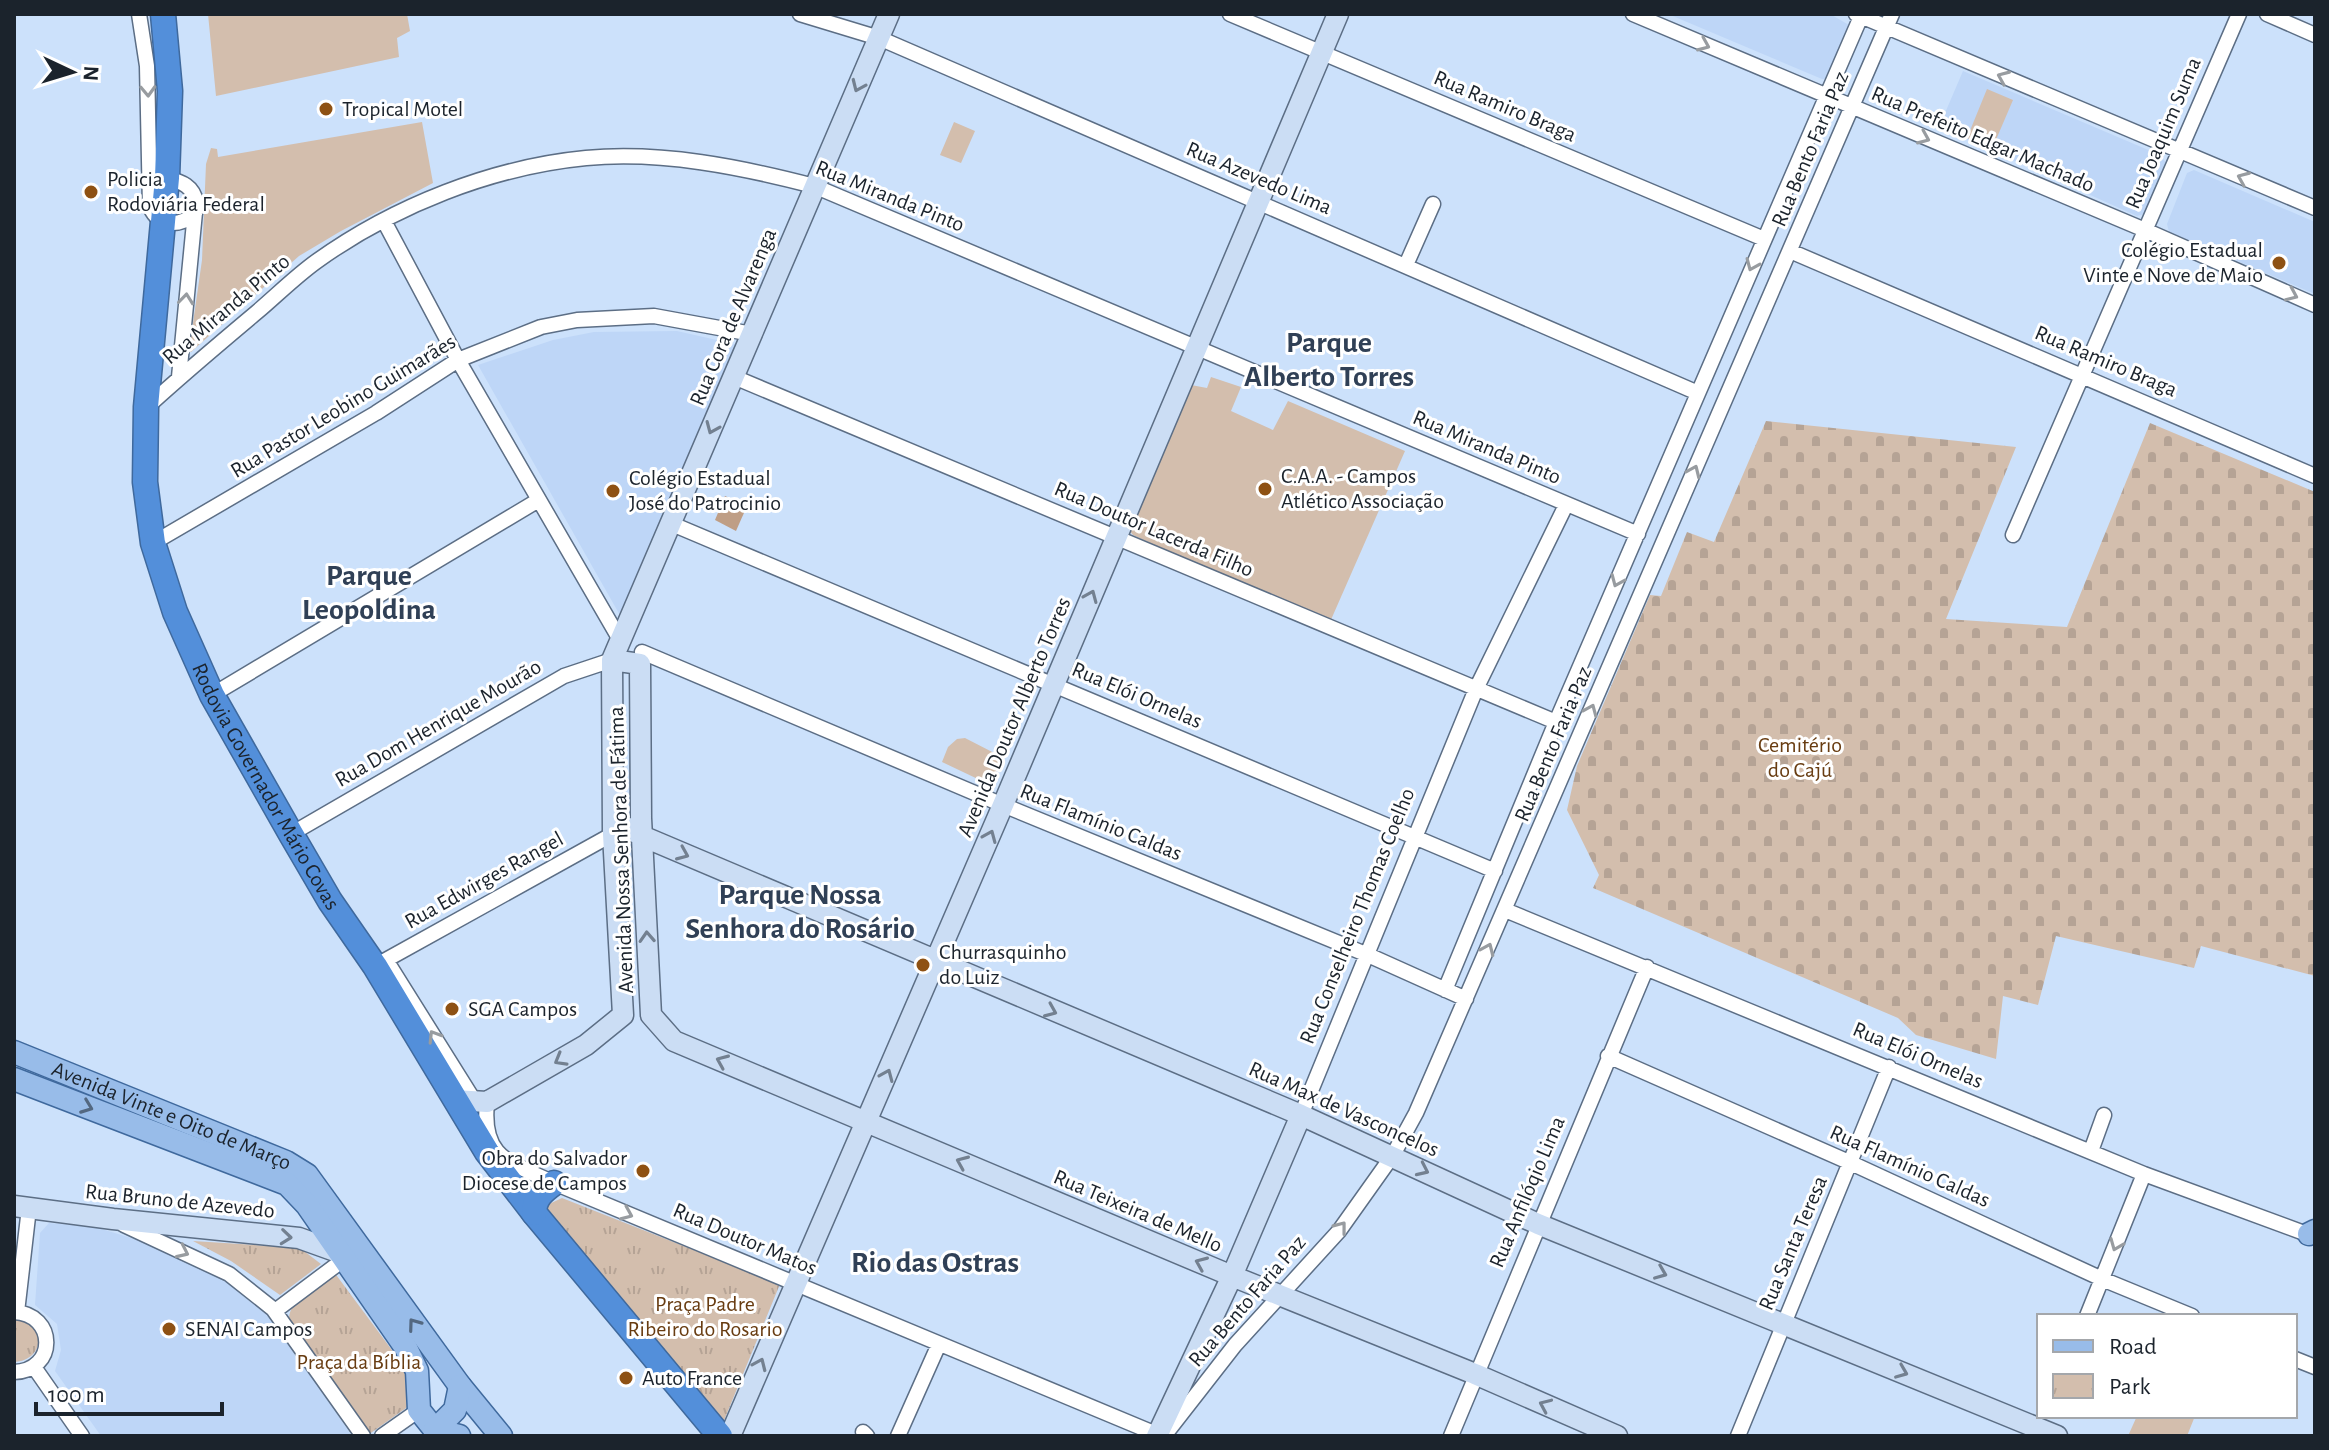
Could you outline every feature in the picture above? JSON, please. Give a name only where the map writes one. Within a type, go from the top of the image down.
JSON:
[{"type":"highway","name":"Rodovia Governador Mário Covas","points":[[163,16],[170,91],[167,178],[146,407],[145,482],[153,543],[175,612],[212,695],[330,901],[381,963],[472,1101],[487,1152],[720,1436]]},
{"type":"highway","points":[[534,1213],[534,1204],[540,1194],[554,1183]]},
{"type":"main road","name":"Rua Cora de Alvarenga","points":[[619,638],[672,524],[889,14]]},
{"type":"main road","name":"Avenida Doutor Alberto Torres","points":[[730,1436],[1003,805],[1338,14]]},
{"type":"main road","name":"Avenida Nossa Senhora de Fátima","points":[[619,638],[612,660],[613,827],[623,1015],[643,1018],[651,1015],[642,836],[641,658]]},
{"type":"main road","points":[[612,660],[641,658]]},
{"type":"main road","name":"Rua Max de Vasconcelos","points":[[613,827],[642,836],[1301,1115],[1538,1224],[2045,1429]]},
{"type":"main road","points":[[472,1101],[586,1045],[623,1015]]},
{"type":"main road","name":"Rua Teixeira de Mello","points":[[651,1015],[674,1041],[1617,1436]]},
{"type":"main road","name":"Avenida Vinte e Oito de Março","points":[[14,1052],[267,1154],[307,1175],[460,1386],[501,1436]]},
{"type":"main road","name":"Avenida Vinte e Oito de Março","points":[[14,1079],[287,1184],[307,1205],[406,1348],[417,1371],[419,1410]]},
{"type":"main road","name":"Rua Conselheiro Thomas Coelho","points":[[1160,1436],[1301,1115]]},
{"type":"main road","points":[[225,1160],[232,1146],[267,1154]]},
{"type":"main road","name":"Rua Bruno de Azevedo","points":[[21,1207],[299,1238],[341,1256]]},
{"type":"main road","points":[[430,1433],[455,1410],[460,1386]]},
{"type":"main road","points":[[419,1410],[430,1433]]},
{"type":"main road","points":[[430,1433],[459,1436]]},
{"type":"street","points":[[139,14],[147,66],[148,198],[154,216],[163,223],[180,223],[195,214]]},
{"type":"street","name":"Rua Azevedo Lima","points":[[800,14],[879,38],[1698,393]]},
{"type":"street","name":"Rua Ramiro Braga","points":[[1230,14],[1764,239]]},
{"type":"street","name":"Rua Prefeito Edgar Machado","points":[[1633,14],[2315,305]]},
{"type":"street","name":"Rua Joaquim Suma","points":[[2013,535],[2239,14]]},
{"type":"street","points":[[2267,14],[2315,35]]},
{"type":"street","points":[[1860,15],[1889,21],[2178,151],[2315,208]]},
{"type":"street","name":"Rua Bento Faria Paz","points":[[1445,990],[1556,722],[1860,15]]},
{"type":"street","name":"Rua Bento Faria Paz","points":[[1160,1436],[1235,1345],[1339,1231],[1393,1155],[1416,1113],[1889,21]]},
{"type":"street","name":"Rua Miranda Pinto","points":[[146,407],[316,262],[384,221],[441,194],[510,172],[586,158],[670,159],[751,170],[814,186],[1638,534]]},
{"type":"street","points":[[167,178],[182,182],[192,190],[196,202],[179,377]]},
{"type":"street","points":[[1406,265],[1433,204]]},
{"type":"street","points":[[384,221],[537,501],[619,638]]},
{"type":"street","name":"Rua Ramiro Braga","points":[[1790,251],[2315,476]]},
{"type":"street","name":"Rua Pastor Leobino Guimarães","points":[[153,543],[376,413],[458,360],[541,327],[588,319],[654,316],[752,334]]},
{"type":"street","name":"Rua Doutor Lacerda Filho","points":[[734,377],[1556,722]]},
{"type":"street","points":[[212,695],[537,501]]},
{"type":"street","name":"Rua Conselheiro Thomas Coelho","points":[[1301,1115],[1476,689],[1566,505]]},
{"type":"street","name":"Rua Elói Ornelas","points":[[672,524],[1495,871]]},
{"type":"street","points":[[629,615],[641,658]]},
{"type":"street","name":"Rua Flamínio Caldas","points":[[641,658],[1368,955],[1466,999]]},
{"type":"street","name":"Rua Dom Henrique Mourão","points":[[291,834],[564,676],[612,660]]},
{"type":"street","name":"Rua Edwirges Rangel","points":[[381,963],[613,827]]},
{"type":"street","name":"Rua Elói Ornelas","points":[[1505,910],[2144,1174],[2313,1234]]},
{"type":"street","name":"Rua Anfilóqio Lima","points":[[1451,1436],[1647,967]]},
{"type":"street","name":"Rua Flamínio Caldas","points":[[1608,1056],[1851,1163],[2102,1279],[2187,1314]]},
{"type":"street","name":"Rua Santa Teresa","points":[[1738,1436],[1889,1067]]},
{"type":"street","name":"Rua Doutor Matos","points":[[472,1101],[495,1150],[505,1159],[554,1183],[939,1344],[1129,1431],[1160,1436]]},
{"type":"street","points":[[2091,1151],[2104,1115]]},
{"type":"street","points":[[2088,1314],[2144,1174]]},
{"type":"street","points":[[14,1372],[34,1367],[43,1357],[47,1345],[39,1322],[29,1314],[16,1312],[21,1207]]},
{"type":"street","points":[[113,1219],[229,1274],[275,1311],[363,1436]]},
{"type":"street","points":[[275,1311],[341,1256]]},
{"type":"street","points":[[898,1436],[939,1344]]},
{"type":"street","points":[[34,1367],[82,1436]]},
{"type":"street","points":[[382,1436],[419,1410]]},
{"type":"shaded area","points":[[1668,14],[1830,14],[1849,25],[1826,79],[1822,79]]},
{"type":"shaded area","points":[[1963,71],[2160,155],[2167,164],[2145,214],[2137,216],[1939,127]]},
{"type":"shaded area","name":"Colégio Estadual Vinte e Nove de Maio","points":[[2194,170],[2315,222],[2315,294],[2169,232],[2167,224],[2187,173]]},
{"type":"shaded area","name":"Colégio Estadual José do Patrocinio","points":[[677,331],[739,345],[621,617],[478,365],[553,340],[594,332]]},
{"type":"shaded area","points":[[725,496],[747,506],[736,531],[715,520]]},
{"type":"shaded area","name":"SENAI Campos","points":[[49,1223],[95,1227],[151,1244],[225,1281],[269,1314],[352,1436],[101,1436],[55,1371],[61,1350],[57,1324],[35,1305],[40,1233]]},
{"type":"green space","points":[[208,14],[407,14],[410,31],[397,38],[399,57],[216,96]]},
{"type":"green space","points":[[1987,89],[2013,100],[1992,149],[1967,138]]},
{"type":"green space","points":[[422,122],[433,183],[299,256],[189,351],[202,260],[206,164],[211,148],[217,149],[218,157]]},
{"type":"green space","points":[[954,122],[975,131],[961,163],[940,155]]},
{"type":"green space","name":"C.A.A. - Campos Atlético Associação","points":[[1211,377],[1241,387],[1231,411],[1273,430],[1288,401],[1405,451],[1330,622],[1163,549],[1133,535],[1128,529],[1191,385],[1207,388]]},
{"type":"green space","name":"Cemitério do Cajú","points":[[1766,421],[2016,447],[1946,619],[2067,627],[2150,423],[2315,492],[2315,976],[2201,946],[2194,968],[2056,936],[2038,1005],[2003,996],[1996,1059],[1916,1035],[1898,1018],[1593,888],[1599,875],[1567,810],[1577,766],[1650,595],[1661,596],[1687,532],[1714,542]]},
{"type":"green space","points":[[965,738],[1002,757],[994,778],[982,781],[942,762],[948,747],[957,739]]},
{"type":"green space","name":"Praça Padre Ribeiro do Rosario","points":[[562,1198],[780,1284],[723,1423],[543,1217],[547,1205]]},
{"type":"green space","points":[[193,1241],[300,1248],[321,1264],[280,1295],[231,1261]]},
{"type":"green space","name":"Praça da Bíblia","points":[[334,1272],[406,1369],[409,1406],[368,1435],[289,1321],[293,1305]]},
{"type":"green space","points":[[14,1319],[32,1327],[38,1341],[32,1355],[14,1362]]},
{"type":"green space","points":[[2136,1418],[2194,1418],[2187,1436],[2128,1436]]},
{"type":"place","name":"Tropical Motel","points":[[326,109]]},
{"type":"place","name":"Policia Rodoviária Federal","points":[[91,192]]},
{"type":"place","name":"Colégio Estadual Vinte e Nove de Maio","points":[[2279,263]]},
{"type":"place","name":"C.A.A. - Campos Atlético Associação","points":[[1265,489]]},
{"type":"place","name":"Colégio Estadual José do Patrocinio","points":[[613,491]]},
{"type":"place","name":"Churrasquinho do Luiz","points":[[923,965]]},
{"type":"place","name":"SGA Campos","points":[[452,1009]]},
{"type":"place","name":"Obra do Salvador Diocese de Campos","points":[[643,1171]]},
{"type":"place","name":"SENAI Campos","points":[[169,1329]]},
{"type":"place","name":"Auto France","points":[[626,1378]]},
{"type":"district","name":"Parque Alberto Torres","points":[[1329,360]]},
{"type":"district","name":"Parque Leopoldina","points":[[369,593]]},
{"type":"district","name":"Parque Nossa Senhora do Rosário","points":[[800,912]]},
{"type":"district","name":"Rio das Ostras","points":[[935,1263]]}]
